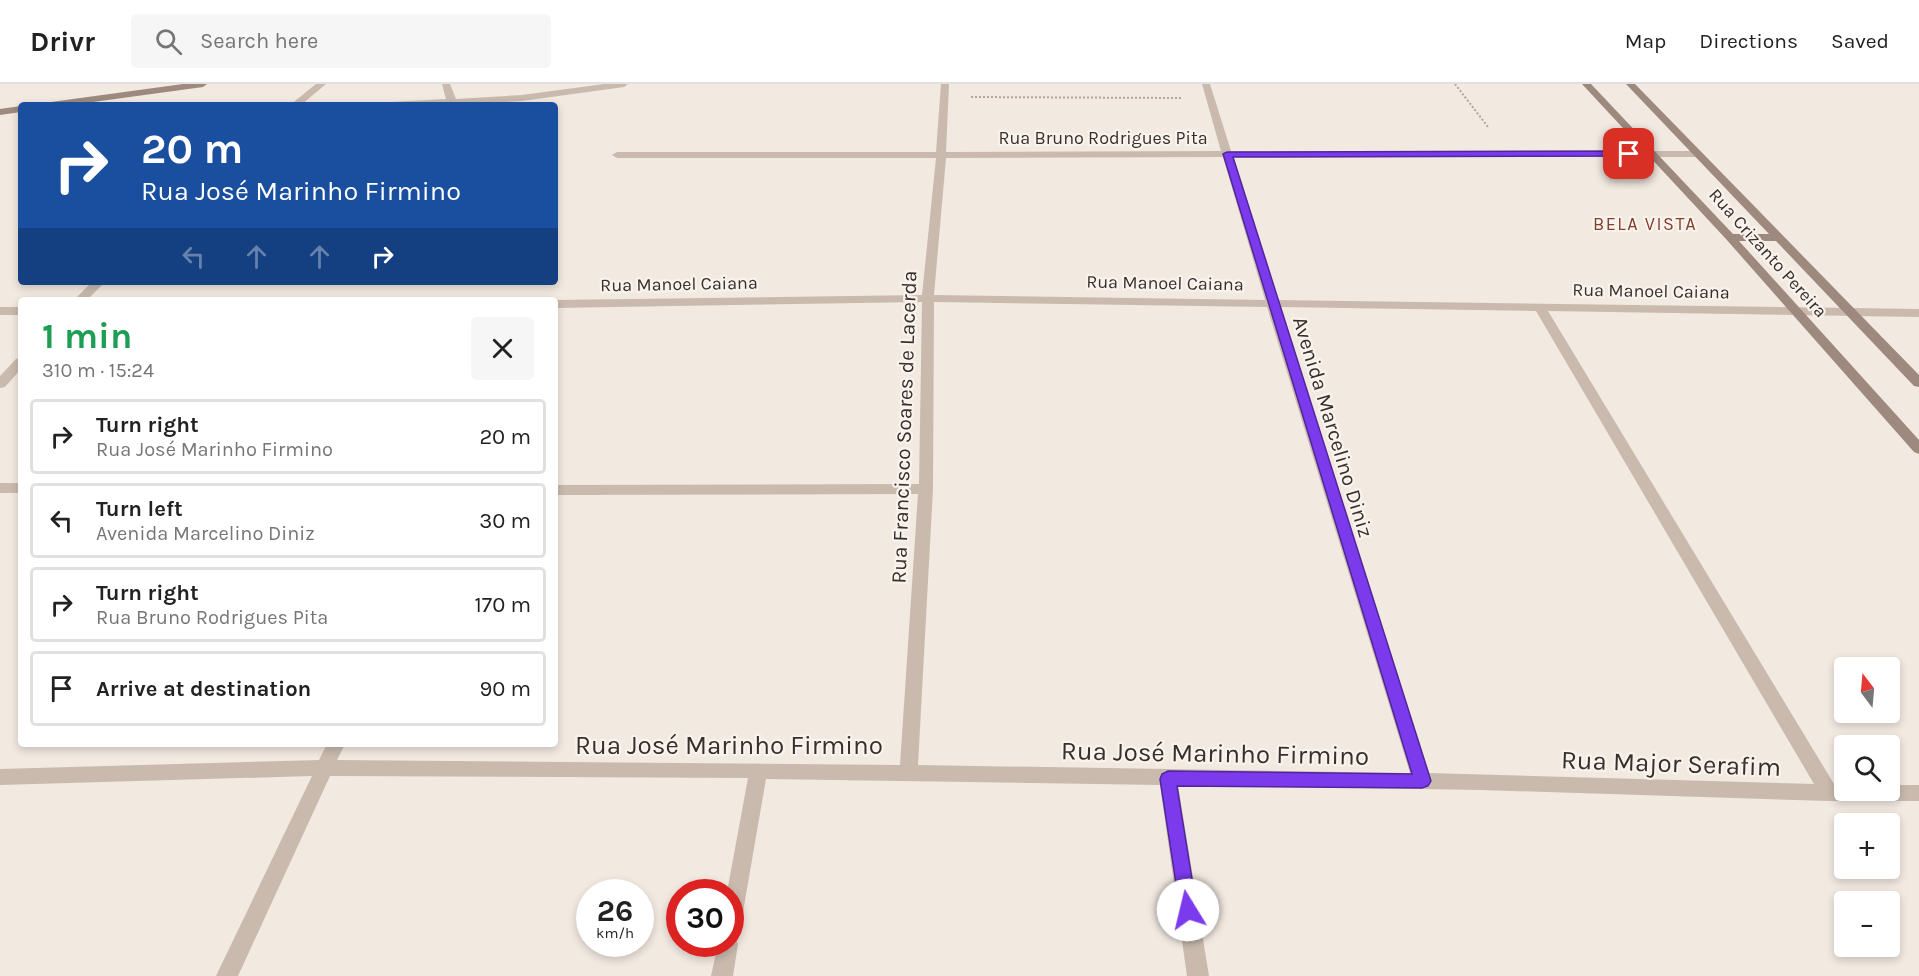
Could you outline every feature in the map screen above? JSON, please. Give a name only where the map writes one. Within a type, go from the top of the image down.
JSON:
[{"type":"street","points":[[73,102],[203,84]]},
{"type":"street","points":[[299,102],[322,84]]},
{"type":"street","points":[[446,84],[452,102]]},
{"type":"street","points":[[476,102],[624,84]]},
{"type":"street","name":"Rua Francisco Soares de Lacerda","points":[[909,772],[926,489],[928,298],[946,97],[945,84]]},
{"type":"street","name":"Avenida Marcelino Diniz","points":[[1206,84],[1422,781]]},
{"type":"street","name":"Rua Crizanto Pereira","points":[[1586,84],[1730,237],[1919,449]]},
{"type":"street","name":"Rua Crizanto Pereira","points":[[1630,84],[1919,383]]},
{"type":"street","points":[[0,112],[18,109]]},
{"type":"street","name":"Rua Bruno Rodrigues Pita","points":[[617,155],[1698,154]]},
{"type":"street","points":[[1730,237],[1779,238]]},
{"type":"street","points":[[83,297],[96,285]]},
{"type":"street","name":"Rua Manoel Caiana","points":[[558,305],[928,298],[1919,313]]},
{"type":"street","points":[[1540,307],[1829,793]]},
{"type":"street","points":[[0,311],[18,311]]},
{"type":"street","points":[[0,384],[18,365]]},
{"type":"street","points":[[0,488],[18,488]]},
{"type":"street","points":[[558,490],[926,489]]},
{"type":"street","points":[[227,976],[334,747]]},
{"type":"street","name":"Rua José Marinho Firmino","points":[[0,777],[324,768],[909,772],[1168,779],[1422,781]]},
{"type":"street","points":[[739,879],[758,771]]},
{"type":"street","points":[[1168,779],[1198,976]]},
{"type":"street","name":"Rua Major Serafim","points":[[1422,781],[1829,793],[1919,793]]},
{"type":"street","points":[[722,976],[726,957]]},
{"type":"path","points":[[1455,84],[1509,154]]},
{"type":"path","points":[[946,97],[1210,98]]},
{"type":"district","name":"BELA VISTA","points":[[1645,224]]},
{"type":"route","points":[[1188,910],[1168,779],[1422,781],[1227,154],[1629,154]]}]
